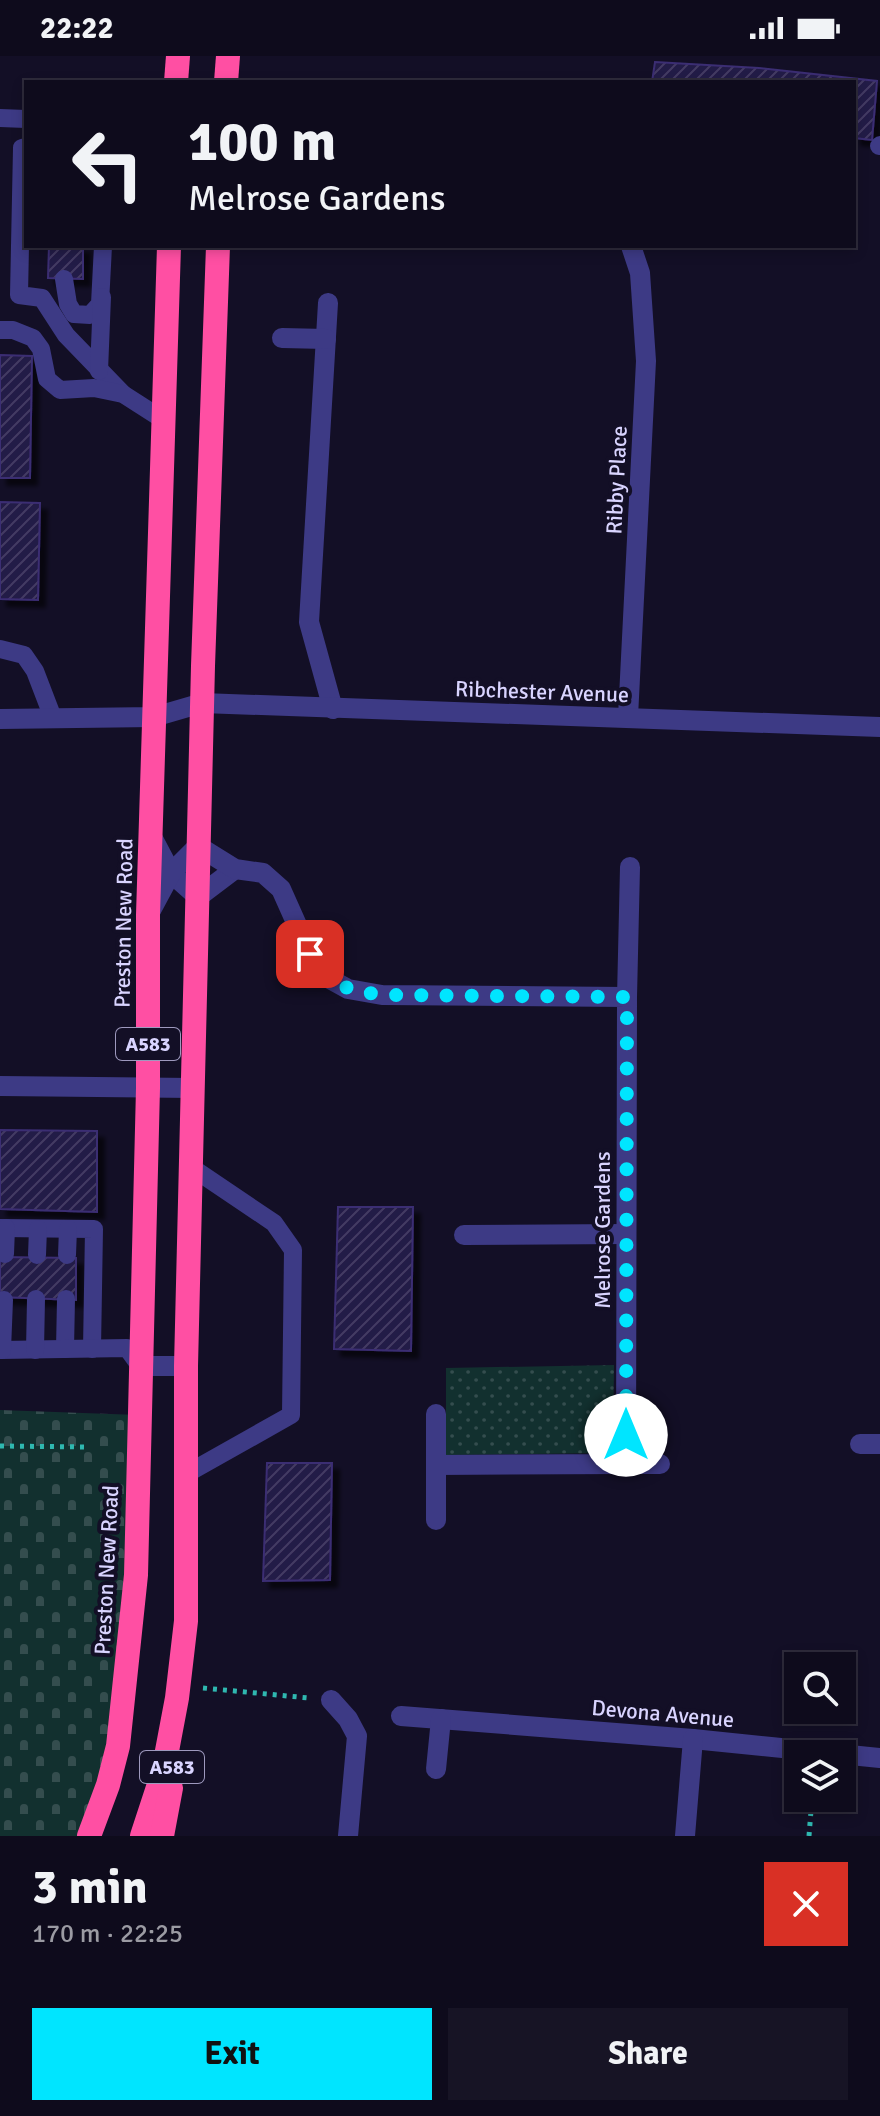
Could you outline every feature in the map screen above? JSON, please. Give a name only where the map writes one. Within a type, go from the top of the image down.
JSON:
[{"type":"highway","points":[[176,80],[178,56]]},
{"type":"highway","points":[[226,80],[228,56]]},
{"type":"highway","name":"Preston New Road","points":[[89,1836],[108,1785],[118,1746],[136,1575],[148,1088],[148,915],[169,248]]},
{"type":"highway","name":"A583","points":[[162,1836],[171,1786],[186,1621],[186,1366],[198,846],[218,248]]},
{"type":"highway","name":"A583","points":[[142,1836],[163,1772],[178,1692]]},
{"type":"street","name":"Ribby Place","points":[[628,717],[646,361],[640,273],[632,248]]},
{"type":"street","points":[[328,303],[309,622],[333,709]]},
{"type":"street","points":[[282,338],[326,339]]},
{"type":"street","name":"Ribchester Avenue","points":[[0,719],[154,717],[202,703],[880,727]]},
{"type":"street","points":[[151,835],[171,873],[198,897],[235,869]]},
{"type":"street","points":[[148,915],[171,873],[198,846],[235,869],[263,873],[281,889],[310,954],[328,978],[348,989],[382,995],[627,997]]},
{"type":"street","name":"Melrose Gardens","points":[[626,1464],[630,867]]},
{"type":"street","points":[[0,1086],[193,1088]]},
{"type":"street","points":[[464,1235],[626,1234]]},
{"type":"street","points":[[140,1366],[186,1366]]},
{"type":"street","points":[[436,1414],[436,1520]]},
{"type":"street","points":[[436,1465],[660,1464]]},
{"type":"street","points":[[331,1700],[348,1719],[357,1736],[348,1836]]},
{"type":"street","name":"Devona Avenue","points":[[401,1716],[693,1739],[880,1758]]},
{"type":"street","points":[[436,1769],[441,1719]]},
{"type":"street","points":[[685,1836],[693,1739]]},
{"type":"lane","points":[[0,118],[24,119]]},
{"type":"lane","points":[[24,148],[19,295],[42,298],[66,335],[99,371],[123,394],[162,419]]},
{"type":"lane","points":[[99,371],[103,248]]},
{"type":"lane","points":[[64,279],[68,304],[74,314],[90,315],[100,304],[102,287]]},
{"type":"lane","points":[[0,330],[13,330],[33,338],[41,349],[47,379],[60,390],[94,388],[123,394]]},
{"type":"lane","points":[[0,649],[24,655],[35,671],[53,718]]},
{"type":"lane","points":[[188,1473],[291,1415],[293,1382],[293,1250],[274,1223],[191,1167]]},
{"type":"lane","points":[[5,1254],[3,1228],[94,1229],[92,1349]]},
{"type":"lane","points":[[37,1255],[38,1229]]},
{"type":"lane","points":[[67,1255],[68,1229]]},
{"type":"lane","points":[[35,1350],[36,1299]]},
{"type":"lane","points":[[65,1349],[66,1299]]},
{"type":"lane","points":[[4,1300],[1,1350],[127,1348],[140,1366]]},
{"type":"path","points":[[0,1446],[89,1447]]},
{"type":"path","points":[[178,1692],[331,1700]]},
{"type":"path","points":[[809,1836],[811,1812]]},
{"type":"green space","points":[[614,1365],[613,1453],[446,1455],[446,1368]]},
{"type":"green space","points":[[0,1410],[138,1415],[118,1746],[89,1836],[0,1836]]},
{"type":"building","points":[[655,62],[759,68],[877,81],[872,140],[856,138],[856,80],[652,80]]},
{"type":"building","points":[[49,248],[83,248],[83,279],[48,278]]},
{"type":"building","points":[[0,355],[32,356],[30,478],[0,478]]},
{"type":"building","points":[[0,502],[40,503],[38,600],[0,599]]},
{"type":"building","points":[[0,1130],[97,1131],[97,1212],[0,1209]]},
{"type":"building","points":[[338,1207],[413,1207],[411,1351],[334,1349]]},
{"type":"building","points":[[0,1257],[76,1258],[76,1300],[0,1297]]},
{"type":"building","points":[[267,1463],[332,1463],[330,1580],[263,1581]]},
{"type":"route","points":[[310,954],[328,978],[348,989],[382,995],[627,997],[626,1435]]}]
